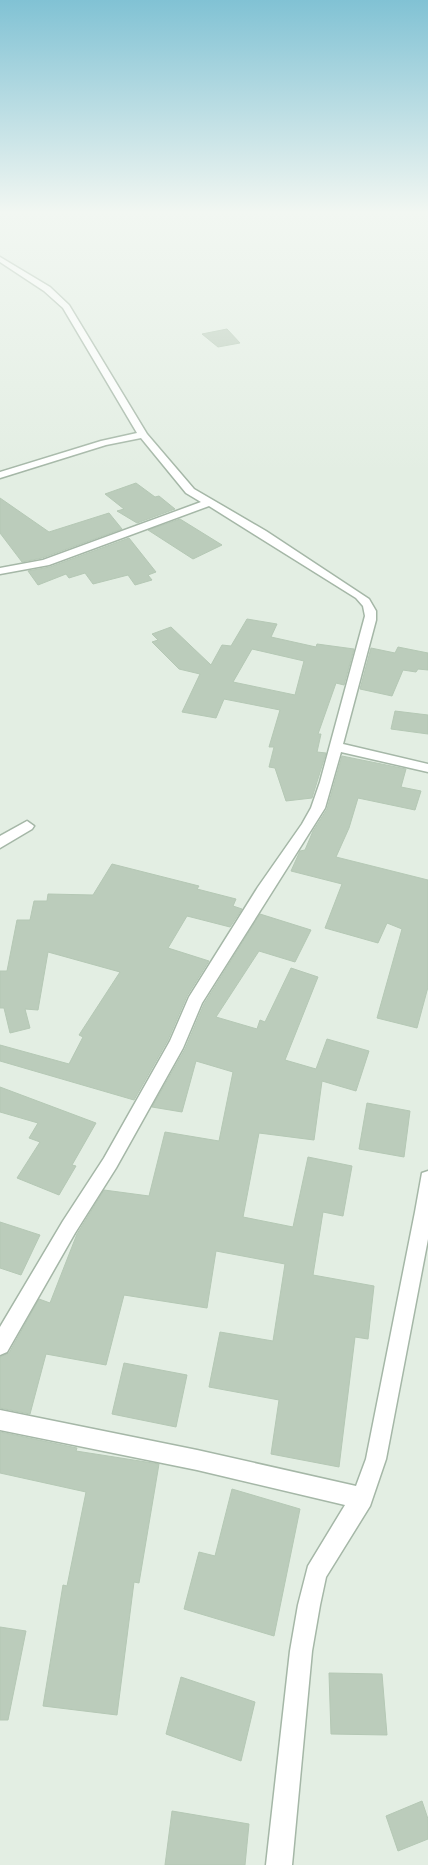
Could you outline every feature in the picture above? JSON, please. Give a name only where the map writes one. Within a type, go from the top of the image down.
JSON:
[{"type":"street","points":[[0,1345],[139,1113],[195,1001],[263,891],[307,827],[327,782],[364,638],[372,618],[372,611],[360,596],[262,533],[190,491],[144,435],[66,307],[56,298]]},
{"type":"street","points":[[0,475],[95,446],[144,435]]},
{"type":"street","points":[[0,571],[45,564],[208,503]]},
{"type":"street","points":[[335,747],[369,752],[406,764],[428,768]]},
{"type":"street","points":[[0,843],[27,826]]},
{"type":"street","points":[[279,1865],[300,1651],[309,1605],[316,1574],[331,1546],[362,1498],[376,1459],[393,1381],[424,1212],[428,1179]]},
{"type":"street","points":[[0,1420],[197,1460],[362,1498]]},
{"type":"building","points":[[227,329],[240,343],[218,347],[202,334]]},
{"type":"building","points":[[136,483],[155,497],[159,496],[175,509],[137,523],[117,511],[124,509],[105,494]]},
{"type":"building","points":[[0,498],[49,532],[109,513],[122,529],[42,558],[22,562],[0,533]]},
{"type":"building","points":[[180,519],[222,545],[193,559],[148,530]]},
{"type":"building","points":[[129,538],[156,572],[148,575],[152,580],[135,585],[128,575],[93,584],[85,573],[69,578],[66,574],[38,585],[28,571],[50,567]]},
{"type":"building","points":[[247,619],[277,624],[271,637],[316,647],[317,644],[354,649],[344,685],[336,683],[318,734],[321,734],[317,752],[326,753],[312,798],[286,801],[275,768],[269,767],[274,747],[269,747],[280,710],[224,699],[216,718],[182,712],[200,674],[179,669],[152,642],[158,640],[152,634],[171,627],[211,665],[222,645],[231,646]],"holes":[[[252,649],[304,661],[295,695],[233,682]]]},
{"type":"building","points":[[398,647],[428,653],[428,670],[418,669],[416,672],[403,670],[392,696],[360,689],[371,648],[395,653]]},
{"type":"building","points":[[395,711],[428,715],[428,734],[391,729]]},
{"type":"building","points":[[342,756],[406,769],[401,787],[421,791],[415,810],[358,798],[349,828],[336,857],[428,880],[428,987],[417,1028],[377,1018],[402,929],[387,923],[378,943],[325,928],[342,884],[291,871],[300,851],[305,850],[313,831],[327,809]]},
{"type":"building","points":[[112,864],[199,886],[197,889],[236,899],[233,906],[242,909],[230,927],[187,916],[168,948],[209,961],[187,996],[168,1040],[134,1100],[0,1061],[0,1045],[69,1064],[83,1037],[79,1035],[120,972],[48,952],[38,1010],[25,1009],[30,1028],[10,1033],[4,1008],[0,1008],[0,971],[7,971],[17,920],[30,920],[34,901],[47,901],[48,894],[93,895]]},
{"type":"building","points":[[260,914],[311,930],[295,962],[259,951],[216,1017],[257,1029],[260,1020],[265,1022],[291,968],[318,977],[285,1060],[316,1069],[327,1039],[369,1051],[356,1091],[322,1081],[314,1140],[259,1133],[243,1217],[293,1227],[308,1157],[352,1166],[343,1216],[323,1212],[313,1275],[374,1286],[368,1339],[355,1337],[339,1467],[271,1454],[279,1400],[209,1387],[220,1332],[273,1341],[285,1264],[216,1251],[207,1308],[124,1295],[106,1365],[46,1354],[30,1414],[0,1408],[0,1357],[9,1353],[39,1299],[50,1303],[77,1234],[104,1190],[149,1196],[165,1132],[219,1141],[233,1072],[196,1061],[182,1112],[152,1107],[185,1049],[204,1004]]},
{"type":"building","points":[[0,1087],[96,1123],[72,1165],[76,1166],[59,1195],[17,1178],[40,1142],[29,1138],[38,1123],[0,1112]]},
{"type":"building","points":[[367,1103],[410,1111],[404,1157],[359,1149]]},
{"type":"building","points":[[0,1222],[40,1235],[21,1275],[0,1268]]},
{"type":"building","points":[[124,1363],[187,1375],[176,1427],[112,1414]]},
{"type":"building","points":[[0,1432],[77,1448],[76,1451],[159,1464],[139,1583],[134,1582],[117,1715],[43,1706],[63,1585],[67,1586],[86,1492],[0,1473]]},
{"type":"building","points":[[232,1489],[300,1509],[274,1636],[184,1609],[199,1552],[215,1556]]},
{"type":"building","points":[[0,1627],[26,1631],[8,1720],[0,1720]]},
{"type":"building","points":[[329,1673],[382,1674],[387,1735],[331,1734]]},
{"type":"building","points":[[181,1677],[255,1702],[241,1761],[166,1734]]},
{"type":"building","points":[[422,1801],[428,1819],[428,1839],[398,1851],[386,1816]]},
{"type":"building","points":[[172,1811],[249,1824],[245,1865],[165,1865]]}]
